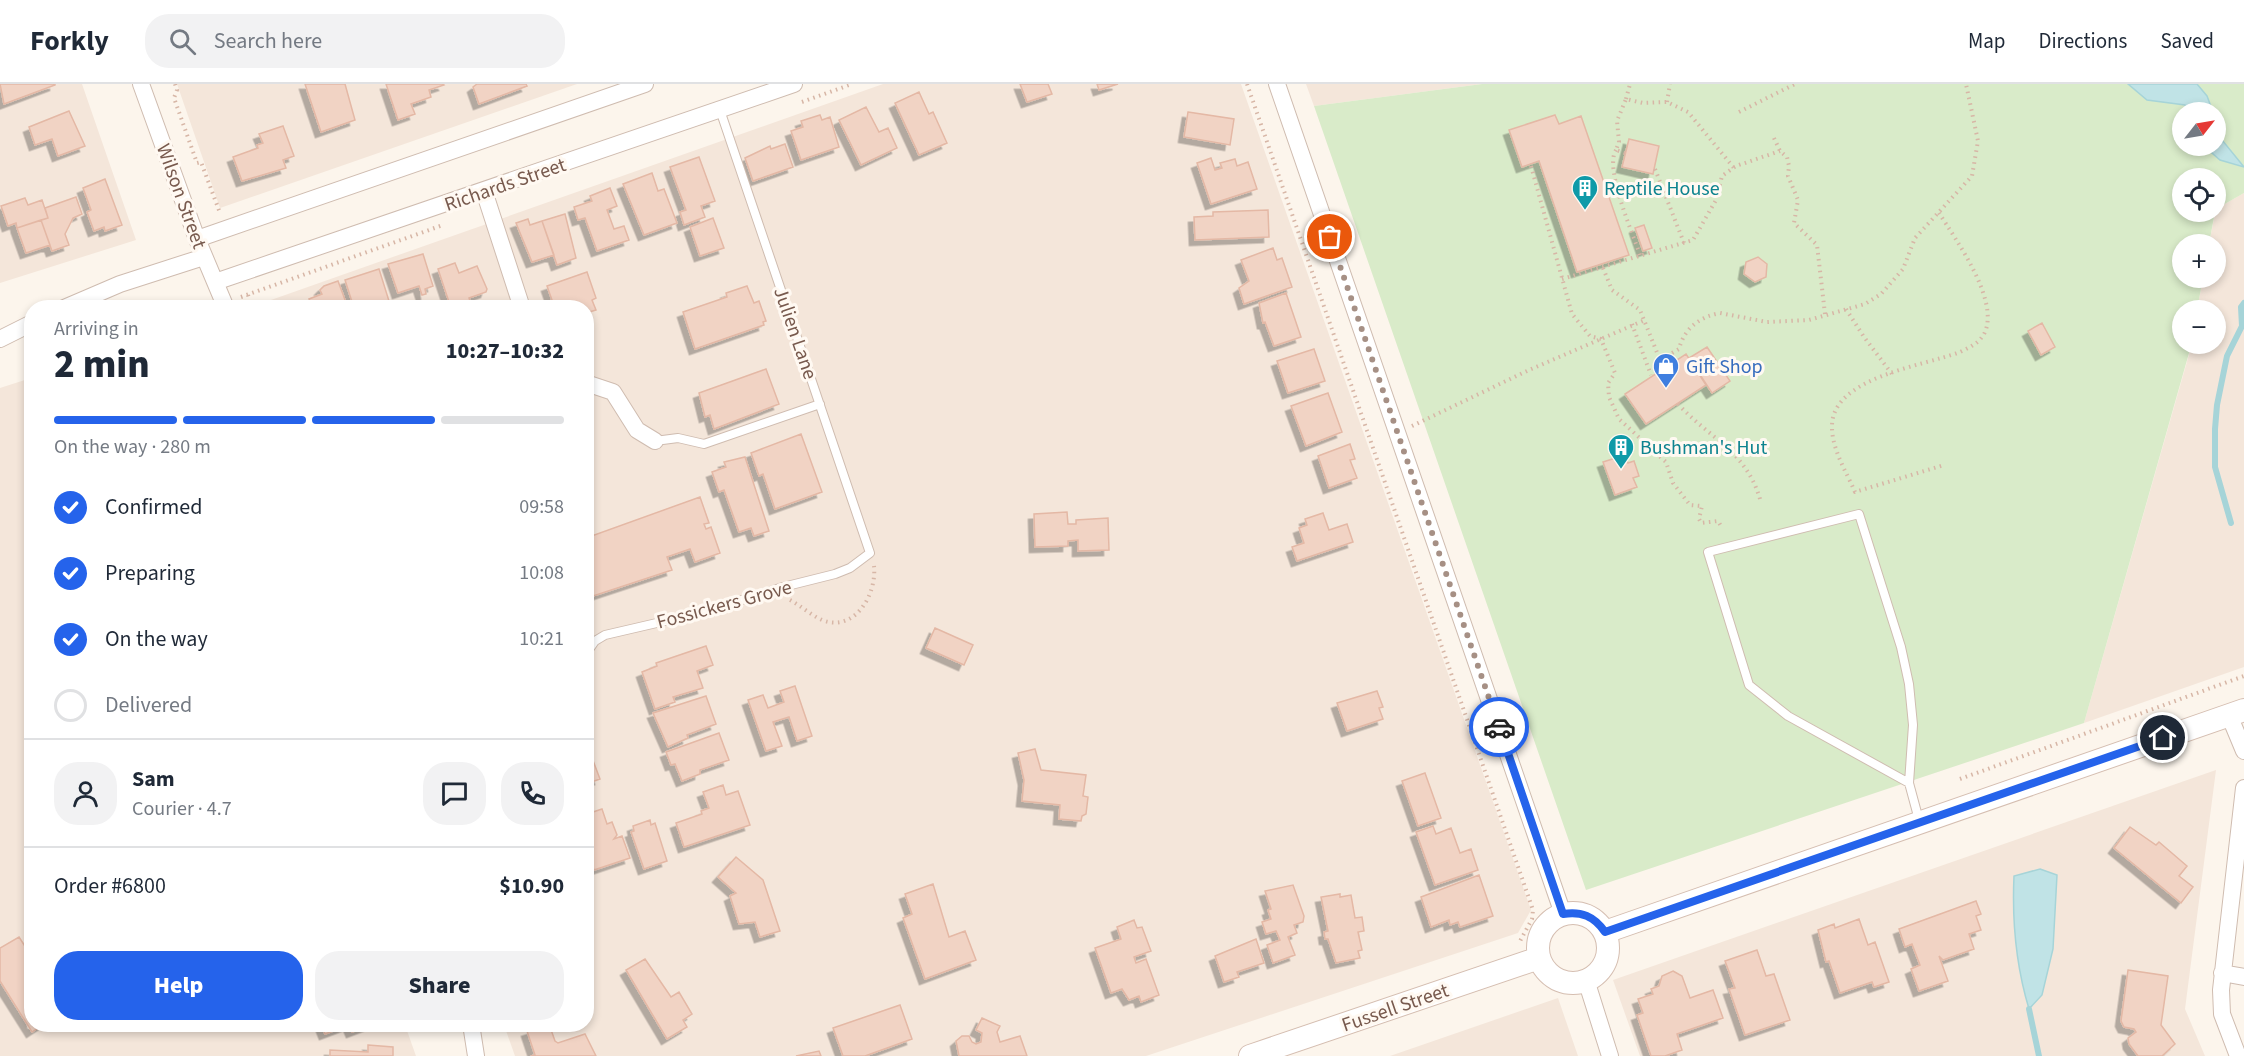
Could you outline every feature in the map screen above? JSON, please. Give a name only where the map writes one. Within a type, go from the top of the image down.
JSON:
[{"type":"street","name":"Wilson Street","points":[[141,84],[197,239],[223,300]]},
{"type":"street","points":[[197,239],[645,84]]},
{"type":"street","name":"Richards Street","points":[[215,282],[794,84]]},
{"type":"street","points":[[1277,84],[1563,914]]},
{"type":"street","points":[[484,191],[519,300]]},
{"type":"street","points":[[83,300],[120,284],[204,257]]},
{"type":"street","points":[[0,339],[24,327]]},
{"type":"street","points":[[594,386],[613,392],[634,427],[655,441]]},
{"type":"street","points":[[1605,932],[2236,713],[2244,751]]},
{"type":"street","points":[[2238,1056],[2222,1014],[2222,973],[2244,788]]},
{"type":"street","points":[[1563,914],[1582,914],[1592,918],[1605,932],[1608,941],[1606,960],[1601,969],[1586,980],[1567,982],[1558,979],[1532,960],[1540,936],[1553,919],[1563,914]]},
{"type":"street","name":"Fussell Street","points":[[1250,1056],[1532,960]]},
{"type":"street","points":[[2222,973],[2244,977]]},
{"type":"street","points":[[1586,980],[1610,1056]]},
{"type":"street","points":[[472,1032],[476,1056]]},
{"type":"lane","name":"Julien Lane","points":[[720,110],[820,404],[868,554]]},
{"type":"lane","points":[[655,441],[678,438],[704,444],[820,404]]},
{"type":"lane","points":[[1909,783],[1788,716],[1749,686],[1708,552],[1859,513],[1909,684],[1912,725],[1909,783],[1920,822]]},
{"type":"lane","name":"Fossickers Grove","points":[[594,644],[605,635],[704,612],[783,587],[835,574],[853,567],[868,554]]},
{"type":"path","points":[[175,84],[177,90],[174,98],[197,163]]},
{"type":"path","points":[[1247,84],[1533,910],[1532,919],[1519,940],[1532,960]]},
{"type":"path","points":[[1630,84],[1617,121],[1619,142],[1612,155],[1613,171],[1640,255]]},
{"type":"path","points":[[1667,102],[1670,84]]},
{"type":"path","points":[[1739,112],[1795,84]]},
{"type":"path","points":[[1603,268],[1612,290],[1640,309],[1660,360],[1679,349],[1685,332],[1695,323],[1713,314],[1720,313],[1767,322],[1809,320],[1864,304],[1892,284],[1903,269],[1911,244],[1967,184],[1976,161],[1977,126],[1966,84]]},
{"type":"path","points":[[1626,99],[1643,104],[1667,102],[1688,112],[1734,168]]},
{"type":"path","points":[[1774,138],[1780,151],[1787,157],[1788,176],[1798,200],[1794,223],[1817,245],[1826,314]]},
{"type":"path","points":[[1616,150],[1625,153]]},
{"type":"path","points":[[1562,279],[1693,240],[1716,200],[1722,176],[1758,157],[1780,151]]},
{"type":"path","points":[[1531,166],[1572,315],[1590,336],[1601,339]]},
{"type":"path","points":[[1655,169],[1684,243]]},
{"type":"path","points":[[1939,213],[1981,288],[1987,317],[1985,333],[1974,345],[1960,352],[1858,386],[1840,403],[1833,417],[1832,428],[1834,444],[1855,492],[1944,465]]},
{"type":"path","points":[[248,295],[250,300]]},
{"type":"path","points":[[1846,309],[1892,374]]},
{"type":"path","points":[[1398,434],[1632,324],[1645,320]]},
{"type":"path","points":[[1632,324],[1651,375]]},
{"type":"path","points":[[1601,339],[1615,373],[1608,383],[1609,397],[1619,419],[1666,462],[1672,483],[1690,505],[1702,506],[1699,519],[1701,523],[1718,521],[1721,526]]},
{"type":"path","points":[[1677,404],[1695,424],[1736,455],[1750,472],[1760,499]]},
{"type":"path","points":[[785,598],[824,621],[843,621],[854,617],[863,608],[873,583],[874,569],[868,554]]},
{"type":"path","points":[[1960,779],[2244,676]]},
{"type":"shaded area","points":[[0,84],[82,84],[136,240],[0,283]]},
{"type":"shaded area","points":[[177,84],[577,84],[220,208]]},
{"type":"shaded area","points":[[883,84],[1241,84],[1531,910],[1518,933],[1146,1056],[515,1056],[506,1032],[594,1032],[594,300],[271,300]]},
{"type":"shaded area","points":[[1306,84],[1482,84],[1314,106]]},
{"type":"shaded area","points":[[2244,193],[2244,667],[2084,723],[2189,354],[2226,354],[2226,300],[2199,300],[2201,288],[2226,288],[2226,234],[2211,234],[2213,222],[2226,222],[2226,203]]},
{"type":"shaded area","points":[[24,380],[24,1032],[407,1032],[416,1056],[0,1056],[0,388]]},
{"type":"shaded area","points":[[2216,770],[2185,1009],[2205,1056],[1640,1056],[1613,980]]},
{"type":"shaded area","points":[[1558,998],[1578,1056],[1390,1056]]},
{"type":"green space","points":[[1482,84],[2244,84],[2244,193],[2226,203],[2226,168],[2172,168],[2172,222],[2213,222],[2211,234],[2172,234],[2172,288],[2201,288],[2199,300],[2172,300],[2172,354],[2189,354],[2084,723],[1586,890],[1314,106]]},
{"type":"water","points":[[2128,84],[2197,84],[2209,102],[2172,103],[2147,100]]},
{"type":"water","points":[[2226,145],[2244,167],[2220,160],[2215,156],[2226,156]]},
{"type":"water","points":[[2040,869],[2057,875],[2053,949],[2042,995],[2029,1009],[2016,943],[2014,876]]},
{"type":"building","points":[[0,84],[55,84],[55,85],[4,104]]},
{"type":"building","points":[[305,84],[345,84],[355,120],[321,132]]},
{"type":"building","points":[[386,84],[444,85],[429,90],[431,97],[411,104],[415,114],[398,120]]},
{"type":"building","points":[[477,84],[526,84],[527,86],[479,104],[473,87]]},
{"type":"building","points":[[1020,84],[1048,84],[1052,94],[1027,102]]},
{"type":"building","points":[[1097,84],[1118,84],[1099,90]]},
{"type":"building","points":[[919,92],[929,114],[933,112],[947,143],[919,155],[895,103]]},
{"type":"building","points":[[866,107],[879,132],[888,128],[897,148],[861,165],[839,120]]},
{"type":"building","points":[[69,111],[85,146],[58,156],[52,139],[35,145],[29,127]]},
{"type":"building","points":[[1188,112],[1234,119],[1230,145],[1184,137]]},
{"type":"building","points":[[820,115],[822,120],[830,117],[839,147],[801,160],[791,131],[803,127],[801,121]]},
{"type":"building","name":"Reptile House","points":[[1555,115],[1559,124],[1581,116],[1629,255],[1577,272],[1539,161],[1522,167],[1509,130]]},
{"type":"building","points":[[283,126],[294,156],[283,160],[286,168],[242,181],[233,157],[258,148],[257,145],[263,143],[259,134]]},
{"type":"building","points":[[1629,139],[1659,146],[1653,174],[1622,167]]},
{"type":"building","points":[[785,144],[793,167],[753,181],[745,158],[770,146],[771,149]]},
{"type":"building","points":[[699,157],[715,201],[701,206],[705,217],[684,225],[680,212],[686,210],[670,167]]},
{"type":"building","points":[[1211,158],[1215,170],[1222,168],[1220,163],[1235,159],[1237,166],[1248,162],[1257,189],[1211,204],[1197,163]]},
{"type":"building","points":[[652,173],[658,191],[664,189],[677,223],[644,235],[623,184]]},
{"type":"building","points":[[105,179],[122,225],[105,231],[104,227],[94,231],[87,212],[91,210],[83,188]]},
{"type":"building","points":[[610,188],[617,206],[607,210],[614,229],[624,226],[629,240],[597,251],[585,218],[578,220],[574,207],[592,201],[590,196]]},
{"type":"building","points":[[76,197],[82,214],[73,218],[65,234],[69,245],[52,251],[41,220],[48,218],[45,208]]},
{"type":"building","points":[[25,198],[28,205],[42,200],[48,218],[17,228],[16,223],[8,226],[1,206]]},
{"type":"building","points":[[1268,210],[1269,237],[1195,240],[1194,217],[1213,216],[1213,212]]},
{"type":"building","points":[[565,214],[576,258],[557,265],[542,221]]},
{"type":"building","points":[[713,218],[724,248],[700,256],[690,227]]},
{"type":"building","points":[[528,219],[530,225],[542,221],[554,255],[532,262],[516,223]]},
{"type":"building","points":[[41,220],[50,245],[26,253],[17,228]]},
{"type":"building","points":[[1644,225],[1652,248],[1643,251],[1635,228]]},
{"type":"building","points":[[1273,248],[1277,260],[1282,258],[1292,287],[1244,304],[1239,288],[1249,281],[1241,260]]},
{"type":"building","points":[[423,254],[433,286],[425,289],[426,294],[422,295],[419,286],[398,293],[388,264]]},
{"type":"building","points":[[1758,257],[1767,264],[1766,277],[1755,282],[1744,274],[1746,262]]},
{"type":"building","points":[[455,263],[459,273],[477,266],[487,289],[486,292],[469,298],[470,300],[448,300],[438,269]]},
{"type":"building","points":[[379,269],[389,300],[351,300],[345,280]]},
{"type":"building","points":[[587,272],[596,298],[592,300],[552,300],[547,286]]},
{"type":"building","points":[[338,281],[345,300],[309,300],[322,294],[320,290]]},
{"type":"building","points":[[747,286],[754,303],[759,301],[766,321],[763,322],[764,325],[695,349],[683,312],[727,297],[726,293]]},
{"type":"building","points":[[1286,293],[1301,337],[1274,346],[1265,322],[1263,323],[1259,303]]},
{"type":"building","points":[[2042,323],[2055,347],[2041,355],[2028,331]]},
{"type":"building","points":[[1707,347],[1730,381],[1712,393],[1689,358]]},
{"type":"building","points":[[1314,349],[1325,381],[1288,393],[1277,361]]},
{"type":"building","name":"Gift Shop","points":[[1686,354],[1706,385],[1646,424],[1625,394]]},
{"type":"building","points":[[766,369],[779,404],[714,429],[710,415],[705,417],[699,393]]},
{"type":"building","points":[[1328,393],[1342,432],[1306,446],[1291,406]]},
{"type":"building","points":[[801,434],[822,492],[775,509],[763,474],[759,476],[751,453]]},
{"type":"building","points":[[1350,444],[1355,459],[1350,460],[1357,478],[1329,488],[1318,456]]},
{"type":"building","name":"Bushman's Hut","points":[[1625,455],[1628,463],[1634,461],[1639,476],[1633,478],[1637,487],[1615,495],[1603,462]]},
{"type":"building","points":[[745,457],[769,531],[754,536],[751,528],[739,532],[724,490],[719,492],[712,472],[726,467],[724,462]]},
{"type":"building","points":[[700,497],[709,523],[704,524],[706,529],[711,527],[720,553],[695,562],[690,549],[667,557],[672,570],[594,596],[594,535]]},
{"type":"building","points":[[1067,512],[1068,524],[1076,524],[1076,520],[1108,518],[1109,550],[1078,551],[1078,540],[1068,541],[1068,546],[1035,547],[1034,514]]},
{"type":"building","points":[[1323,513],[1329,530],[1347,524],[1353,542],[1297,561],[1292,547],[1304,543],[1299,528],[1307,525],[1305,519]]},
{"type":"building","points":[[935,628],[973,645],[964,665],[926,648]]},
{"type":"building","points":[[706,646],[713,665],[697,671],[703,688],[673,697],[675,702],[655,709],[642,672],[657,666],[656,663]]},
{"type":"building","points":[[795,686],[812,736],[797,741],[789,717],[773,722],[782,746],[766,751],[748,700],[763,695],[768,708],[784,702],[780,691]]},
{"type":"building","points":[[1377,691],[1383,707],[1379,708],[1383,719],[1347,731],[1337,703]]},
{"type":"building","points":[[706,696],[716,724],[687,735],[688,738],[668,747],[653,713]]},
{"type":"building","points":[[719,733],[729,760],[700,770],[700,774],[682,781],[675,764],[671,765],[666,752]]},
{"type":"building","points":[[1035,749],[1041,770],[1086,775],[1083,796],[1088,797],[1086,814],[1082,816],[1081,821],[1059,819],[1060,805],[1022,801],[1024,780],[1018,753]]},
{"type":"building","points":[[594,763],[600,779],[594,781]]},
{"type":"building","points":[[1425,773],[1441,818],[1418,826],[1402,781]]},
{"type":"building","points":[[723,785],[726,795],[738,791],[750,825],[684,847],[676,823],[702,814],[701,811],[709,808],[703,792]]},
{"type":"building","points":[[602,809],[607,824],[612,822],[617,835],[614,839],[622,836],[630,858],[594,870],[594,812]]},
{"type":"building","points":[[650,820],[651,825],[655,823],[667,861],[644,869],[631,832],[634,831],[633,826]]},
{"type":"building","points":[[1433,826],[1436,834],[1451,828],[1460,853],[1471,849],[1478,870],[1435,885],[1416,832]]},
{"type":"building","points":[[2130,827],[2156,845],[2159,842],[2187,866],[2179,876],[2193,887],[2181,903],[2114,848]]},
{"type":"building","points":[[736,857],[763,880],[780,931],[760,937],[755,922],[739,924],[730,896],[736,893],[718,877]]},
{"type":"building","points":[[1479,875],[1493,916],[1460,927],[1458,922],[1450,925],[1449,920],[1431,927],[1421,897]]},
{"type":"building","points":[[933,884],[949,937],[965,931],[976,960],[925,979],[903,918],[912,914],[905,894]]},
{"type":"building","points":[[1293,885],[1304,916],[1303,922],[1294,925],[1297,933],[1288,937],[1295,955],[1273,963],[1267,945],[1280,940],[1276,931],[1266,934],[1262,922],[1271,919],[1268,910],[1271,909],[1265,891]]},
{"type":"building","points":[[1340,894],[1340,897],[1351,895],[1355,918],[1362,917],[1364,931],[1358,932],[1362,950],[1358,951],[1360,958],[1336,963],[1328,939],[1325,939],[1324,932],[1328,931],[1321,897]]},
{"type":"building","points":[[1976,901],[1981,914],[1976,916],[1981,930],[1969,934],[1974,949],[1943,960],[1939,956],[1948,981],[1919,991],[1911,969],[1920,965],[1912,944],[1905,947],[1899,929]]},
{"type":"building","points":[[1859,919],[1868,945],[1875,942],[1889,982],[1874,987],[1872,982],[1840,993],[1829,961],[1826,962],[1818,930],[1834,924],[1835,928]]},
{"type":"building","points":[[1134,920],[1137,928],[1142,927],[1151,951],[1134,957],[1136,963],[1146,959],[1159,995],[1141,1002],[1139,996],[1129,1000],[1122,989],[1111,993],[1095,948],[1121,939],[1117,927]]},
{"type":"building","points":[[19,937],[24,945],[24,1019],[0,981],[0,948]]},
{"type":"building","points":[[1256,939],[1264,963],[1237,972],[1239,977],[1224,982],[1215,956]]},
{"type":"building","points":[[1757,950],[1766,976],[1774,974],[1790,1020],[1745,1035],[1729,989],[1735,988],[1725,961]]},
{"type":"building","points":[[645,959],[671,997],[679,992],[692,1014],[683,1020],[687,1027],[667,1039],[626,970]]},
{"type":"building","points":[[2128,970],[2168,976],[2161,1025],[2175,1044],[2162,1056],[2138,1056],[2129,1044],[2128,1038],[2136,1032],[2134,1029],[2124,1027],[2121,1021]]},
{"type":"building","points":[[1673,971],[1682,976],[1690,998],[1713,990],[1723,1018],[1677,1034],[1682,1050],[1665,1056],[1651,1056],[1637,1015],[1643,1013],[1638,999],[1653,994],[1651,989],[1659,986],[1662,976]]},
{"type":"building","points":[[900,1005],[912,1039],[865,1056],[843,1056],[833,1028]]},
{"type":"building","points":[[982,1018],[1000,1026],[997,1032],[1000,1042],[1020,1036],[1027,1056],[959,1056],[956,1041],[962,1036],[969,1036],[976,1044],[981,1042],[982,1033],[976,1030]]},
{"type":"building","points":[[527,1032],[552,1032],[558,1043],[585,1034],[596,1056],[531,1056],[535,1055]]},
{"type":"building","points":[[368,1045],[393,1047],[393,1056],[330,1056],[330,1050],[368,1052]]},
{"type":"building","points":[[819,1051],[821,1056],[796,1056]]},
{"type":"waterway","points":[[2231,523],[2215,467],[2215,429],[2217,405],[2227,356],[2242,326],[2241,307],[2244,303]]},
{"type":"waterway","points":[[2029,1009],[2039,1056]]},
{"type":"way so far","points":[[1330,237],[1499,727]]},
{"type":"place","name":"Reptile House","points":[[1585,211]]},
{"type":"place","name":"Gift Shop","points":[[1666,389]]},
{"type":"place","name":"Bushman's Hut","points":[[1621,470]]},
{"type":"route","points":[[1499,727],[1563,914],[1572,912],[1592,918],[1605,932],[2163,738]]}]
